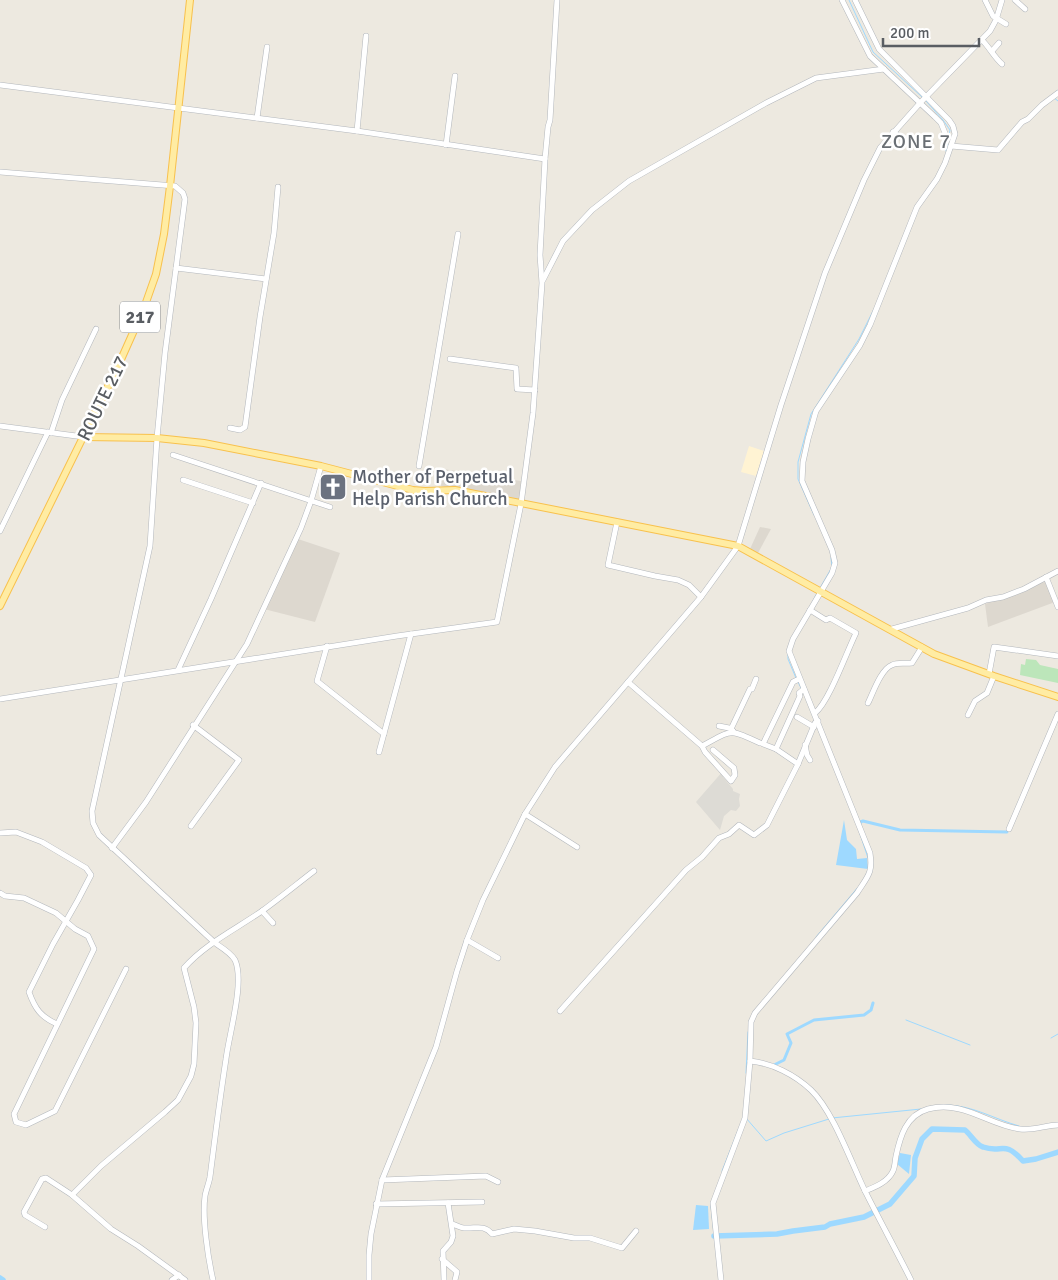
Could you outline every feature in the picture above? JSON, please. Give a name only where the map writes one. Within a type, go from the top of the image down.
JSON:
[{"type":"main road","name":"ROUTE 217","points":[[0,606],[84,437],[144,308],[156,274],[164,234],[170,186],[190,0]]},
{"type":"main road","points":[[84,437],[157,438],[204,442],[321,466],[413,490],[455,490],[738,546],[940,656],[1058,697]]},
{"type":"street","points":[[0,698],[327,646],[497,622],[521,504],[535,390],[542,283],[540,255],[545,159],[550,120],[557,0]]},
{"type":"street","points":[[721,1280],[713,1202],[746,1118],[751,1022],[755,1013],[857,892],[872,867],[870,853],[789,651],[793,639],[832,573],[835,562],[832,550],[802,481],[803,462],[816,411],[860,345],[870,325],[917,207],[937,179],[955,134],[953,126],[870,56],[842,0]]},
{"type":"street","points":[[855,0],[879,49],[924,100],[941,123],[945,133]]},
{"type":"street","points":[[985,0],[989,12],[996,20],[1006,24]]},
{"type":"street","points":[[369,1280],[369,1255],[376,1204],[382,1180],[436,1047],[467,940],[483,900],[525,814],[555,767],[701,597],[738,546],[781,405],[825,272],[864,180],[880,148],[893,132],[990,31],[996,20],[1002,0]]},
{"type":"street","points":[[1015,0],[1025,9]]},
{"type":"street","points":[[357,131],[366,36]]},
{"type":"street","points":[[982,40],[1002,64]]},
{"type":"street","points":[[992,51],[999,43]]},
{"type":"street","points":[[257,118],[267,47]]},
{"type":"street","points":[[542,283],[563,242],[592,210],[629,181],[816,78],[884,69]]},
{"type":"street","points":[[446,145],[455,76]]},
{"type":"street","points":[[0,85],[357,131],[545,159]]},
{"type":"street","points":[[951,146],[998,150],[1016,129],[1055,95]]},
{"type":"street","points":[[893,132],[912,145]]},
{"type":"street","points":[[0,172],[175,186],[183,193],[185,199],[165,353],[150,546],[92,811],[93,823],[99,835],[234,959],[237,971],[237,993],[226,1057],[210,1177],[205,1195],[206,1228],[213,1280]]},
{"type":"street","points":[[230,428],[240,430],[245,427],[274,233],[278,187]]},
{"type":"street","points":[[419,466],[458,234]]},
{"type":"street","points":[[176,268],[266,279]]},
{"type":"street","points":[[0,531],[50,433],[62,400],[96,329]]},
{"type":"street","points":[[450,359],[516,368],[517,389],[535,390]]},
{"type":"street","points":[[0,426],[84,437]]},
{"type":"street","points":[[174,455],[330,507]]},
{"type":"street","points":[[112,848],[146,802],[193,725],[247,644],[301,528],[321,466]]},
{"type":"street","points":[[183,480],[253,503]]},
{"type":"street","points":[[178,670],[261,483]]},
{"type":"street","points":[[617,522],[608,565],[678,580],[689,585],[701,597]]},
{"type":"street","points":[[892,629],[968,608],[986,600],[1003,597],[1024,589],[1058,571]]},
{"type":"street","points":[[1046,577],[1058,607]]},
{"type":"street","points":[[810,610],[826,620],[830,618],[856,633],[828,695],[821,708],[814,713]]},
{"type":"street","points":[[379,752],[411,634]]},
{"type":"street","points":[[327,646],[317,681],[384,734]]},
{"type":"street","points":[[868,703],[888,666],[912,663],[922,647]]},
{"type":"street","points":[[968,715],[976,701],[986,694],[991,675],[994,647],[1058,656]]},
{"type":"street","points":[[733,731],[731,728],[735,717],[756,679]]},
{"type":"street","points":[[798,764],[776,749],[763,744],[793,682],[799,679]]},
{"type":"street","points":[[628,682],[702,746],[704,752],[731,781],[735,775],[734,768],[713,750]]},
{"type":"street","points":[[776,749],[797,704],[800,696],[799,693],[804,689]]},
{"type":"street","points":[[1008,829],[1058,714]]},
{"type":"street","points":[[797,717],[814,726]]},
{"type":"street","points":[[560,1011],[686,870],[702,857],[719,838],[729,834],[739,824],[750,834],[754,835],[767,825],[818,721]]},
{"type":"street","points":[[191,826],[239,760],[193,725]]},
{"type":"street","points":[[719,726],[729,728],[760,743]]},
{"type":"street","points":[[702,746],[725,733],[733,731]]},
{"type":"street","points":[[805,745],[810,760]]},
{"type":"street","points":[[525,814],[577,847]]},
{"type":"street","points":[[0,833],[16,832],[42,842],[86,868],[91,875],[29,992],[33,1003],[44,1019],[57,1024]]},
{"type":"street","points":[[72,1195],[101,1166],[178,1100],[191,1076],[194,1064],[196,1024],[194,1007],[184,968],[192,960],[262,911],[314,871]]},
{"type":"street","points":[[0,893],[4,896],[24,898],[56,913],[88,936],[94,949],[14,1114],[16,1122],[26,1125],[55,1111],[126,969]]},
{"type":"street","points":[[262,911],[273,923]]},
{"type":"street","points":[[467,940],[498,958]]},
{"type":"street","points":[[750,1061],[777,1068],[796,1078],[813,1092],[828,1114],[911,1280]]},
{"type":"street","points":[[865,1191],[880,1185],[892,1172],[901,1135],[911,1119],[928,1109],[968,1110],[1020,1129],[1058,1125]]},
{"type":"street","points":[[382,1180],[486,1176],[498,1182]]},
{"type":"street","points":[[44,1227],[25,1215],[24,1212],[42,1179],[46,1178],[72,1195],[111,1229],[185,1280]]},
{"type":"street","points":[[376,1204],[482,1202]]},
{"type":"street","points":[[444,1280],[443,1251],[452,1240],[452,1224],[448,1203]]},
{"type":"street","points":[[452,1224],[463,1228],[482,1227],[489,1230],[492,1234],[514,1229],[574,1238],[590,1238],[622,1248],[636,1231]]},
{"type":"street","points":[[442,1259],[458,1272],[454,1280]]},
{"type":"street","points":[[172,1280],[179,1275]]},
{"type":"shaded area","points":[[749,446],[764,451],[756,476],[741,472]]},
{"type":"shaded area","points":[[443,469],[521,481],[519,501],[441,486]]},
{"type":"shaded area","points":[[760,527],[771,529],[758,553],[750,549]]},
{"type":"shaded area","points":[[298,539],[340,553],[315,622],[264,609]]},
{"type":"shaded area","points":[[1047,581],[1055,602],[988,627],[985,604]]},
{"type":"shaded area","points":[[723,771],[727,775],[723,777],[733,791],[740,794],[740,806],[736,811],[731,810],[724,816],[720,830],[696,802]]},
{"type":"green space","points":[[1026,659],[1036,660],[1040,665],[1058,669],[1058,683],[1020,675],[1021,664],[1025,665]]},
{"type":"water","points":[[844,820],[847,840],[856,849],[857,859],[867,858],[868,869],[836,865]]},
{"type":"water","points":[[900,1153],[911,1155],[909,1174],[897,1164]]},
{"type":"water","points":[[696,1205],[708,1206],[709,1229],[693,1230]]},
{"type":"waterway","points":[[849,0],[873,52],[922,97]]},
{"type":"waterway","points":[[1053,94],[1058,90]]},
{"type":"waterway","points":[[1053,97],[1058,101]]},
{"type":"waterway","points":[[925,100],[950,130],[946,151]]},
{"type":"waterway","points":[[814,515],[798,479],[798,462],[811,414],[859,339],[874,309]]},
{"type":"waterway","points":[[820,588],[832,567],[831,558]]},
{"type":"waterway","points":[[813,601],[817,593]]},
{"type":"waterway","points":[[788,654],[788,659],[796,678]]},
{"type":"waterway","points":[[798,682],[801,688]]},
{"type":"waterway","points":[[860,824],[863,821],[900,830],[1007,832]]},
{"type":"waterway","points":[[860,834],[868,858]]},
{"type":"waterway","points":[[816,937],[859,886]]},
{"type":"waterway","points":[[774,1065],[784,1060],[791,1043],[787,1034],[814,1020],[864,1015],[871,1010],[873,1003]]},
{"type":"waterway","points":[[906,1020],[970,1045]]},
{"type":"waterway","points":[[746,1073],[748,1032]]},
{"type":"waterway","points":[[1051,1038],[1058,1034]]},
{"type":"waterway","points":[[946,1105],[965,1107],[1019,1126]]},
{"type":"waterway","points":[[832,1118],[935,1106]]},
{"type":"waterway","points":[[746,1118],[766,1141],[784,1133],[829,1119]]},
{"type":"waterway","points":[[722,1171],[739,1128]]},
{"type":"waterway","points":[[714,1236],[777,1234],[825,1227],[830,1224],[864,1217],[890,1204],[914,1176],[915,1158],[922,1139],[932,1129],[965,1130],[980,1146],[990,1149],[1007,1149],[1023,1161],[1058,1152]]},
{"type":"waterway","points":[[711,1206],[714,1234]]},
{"type":"place","name":"Mother of Perpetual Help Parish Church","points":[[333,487]]},
{"type":"district","name":"ZONE 7","points":[[916,141]]}]
